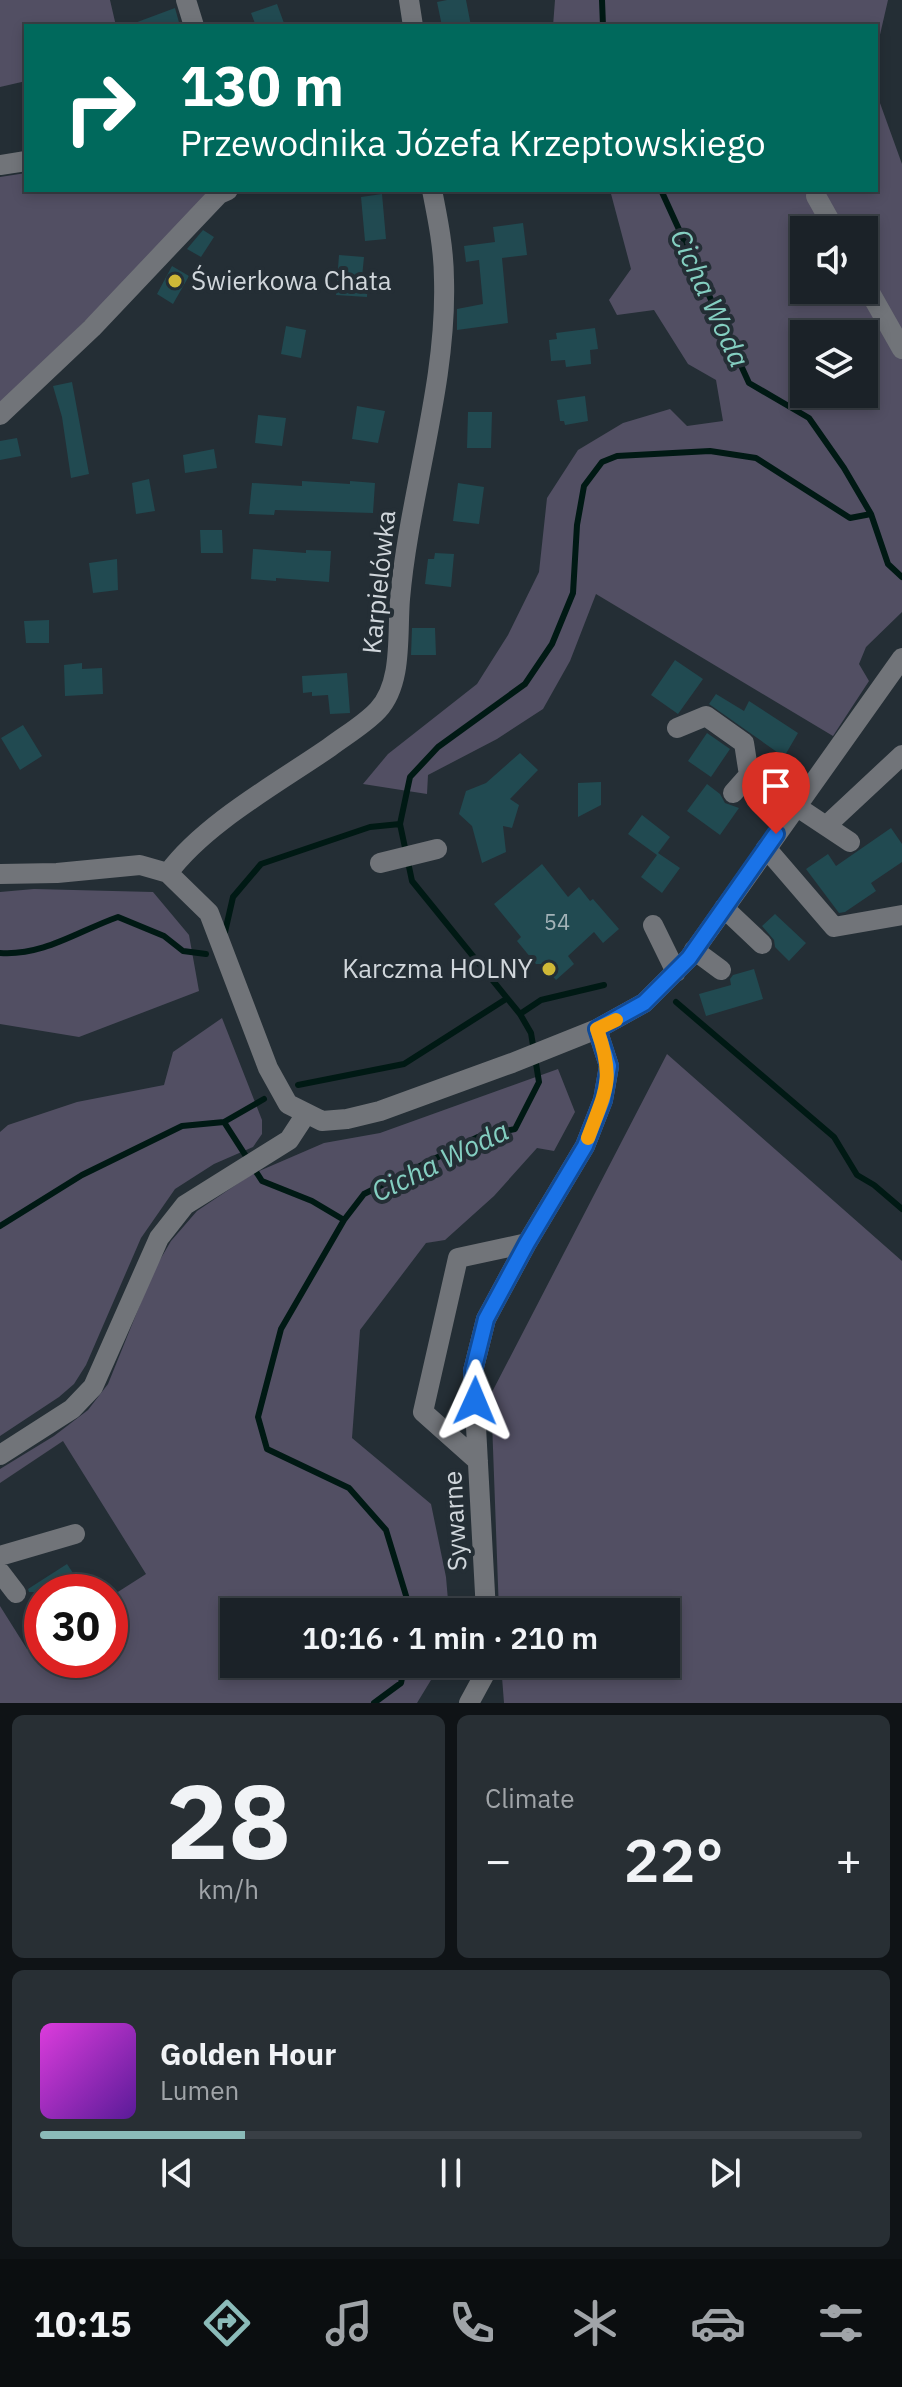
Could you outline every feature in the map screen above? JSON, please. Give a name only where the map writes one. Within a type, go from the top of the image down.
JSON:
[{"type":"street","points":[[186,0],[193,24]]},
{"type":"street","points":[[409,0],[413,24]]},
{"type":"street","points":[[0,165],[24,161]]},
{"type":"street","points":[[0,415],[92,328],[224,192]]},
{"type":"street","name":"Karpielówka","points":[[168,873],[182,854],[215,826],[348,734],[376,713],[389,697],[395,680],[408,540],[442,332],[443,267],[432,192]]},
{"type":"street","points":[[816,196],[827,216]]},
{"type":"street","points":[[876,304],[902,349]]},
{"type":"street","points":[[0,874],[57,873],[140,865],[168,873],[209,913],[273,1080],[288,1104],[322,1121],[347,1119],[512,1063],[597,1029],[644,1003],[694,950],[899,670]]},
{"type":"street","points":[[677,728],[706,716],[744,743],[749,775],[850,842]]},
{"type":"street","points":[[826,826],[902,755]]},
{"type":"street","points":[[733,793],[749,775]]},
{"type":"street","points":[[766,848],[834,927],[902,915]]},
{"type":"street","points":[[387,862],[431,850]]},
{"type":"street","points":[[724,908],[762,944]]},
{"type":"street","points":[[653,925],[676,972]]},
{"type":"street","points":[[694,950],[721,970]]},
{"type":"street","name":"Sywarne","points":[[485,1598],[473,1371],[486,1319],[585,1146],[603,1100],[609,1066],[597,1029]]},
{"type":"street","points":[[0,1455],[72,1409],[93,1387],[159,1238],[170,1220],[204,1190],[289,1140],[306,1114]]},
{"type":"street","points":[[478,1461],[423,1412],[426,1397],[458,1258],[527,1243]]},
{"type":"street","points":[[0,1556],[75,1534]]},
{"type":"street","points":[[0,1572],[16,1593]]},
{"type":"street","points":[[469,1703],[482,1678]]},
{"type":"street","points":[[488,1678],[489,1703]]},
{"type":"shaded area","points":[[0,0],[110,0],[116,24],[24,24],[24,81],[0,87]]},
{"type":"shaded area","points":[[555,0],[888,0],[878,43],[878,24],[553,24]]},
{"type":"shaded area","points":[[878,98],[902,164],[902,612],[866,647],[859,664],[869,681],[833,736],[596,594],[570,661],[543,709],[497,739],[428,775],[427,794],[363,784],[388,754],[477,684],[508,635],[539,572],[547,498],[578,450],[623,423],[670,409],[687,426],[723,421],[716,380],[688,364],[654,310],[617,315],[609,300],[631,269],[611,192],[878,192]]},
{"type":"shaded area","points":[[24,173],[24,192],[211,192],[109,298],[0,403],[0,177]]},
{"type":"shaded area","points":[[34,889],[153,892],[189,935],[199,991],[79,1037],[0,1024],[0,892]]},
{"type":"shaded area","points":[[222,1018],[262,1120],[262,1134],[253,1147],[214,1164],[175,1189],[141,1238],[86,1365],[74,1384],[0,1436],[0,1132],[8,1125],[77,1102],[164,1085],[173,1052]]},
{"type":"shaded area","points":[[667,1054],[902,1261],[902,1703],[504,1703],[502,1678],[680,1678],[680,1598],[498,1598],[491,1394]]},
{"type":"shaded area","points":[[558,1069],[575,1112],[554,1151],[537,1148],[494,1196],[445,1240],[426,1243],[360,1330],[352,1438],[431,1504],[448,1598],[220,1598],[220,1678],[436,1678],[431,1680],[417,1703],[0,1703],[0,1606],[24,1644],[24,1678],[128,1678],[128,1586],[146,1574],[63,1441],[0,1483],[0,1469],[54,1436],[88,1410],[108,1384],[154,1270],[171,1241],[197,1211],[252,1174],[324,1143],[380,1133]]},
{"type":"building","points":[[466,0],[471,24],[442,24],[437,2]]},
{"type":"building","points":[[277,4],[284,24],[255,24],[251,13]]},
{"type":"building","points":[[175,8],[179,24],[132,24]]},
{"type":"building","points":[[382,194],[386,239],[365,241],[361,197]]},
{"type":"building","points":[[523,223],[527,255],[502,258],[508,323],[457,330],[457,309],[483,304],[479,260],[466,262],[464,246],[495,242],[493,227]]},
{"type":"building","points":[[203,230],[214,237],[201,257],[187,249]]},
{"type":"building","points":[[339,255],[364,257],[362,277],[368,277],[367,297],[336,295]]},
{"type":"building","name":"Świerkowa Chata","points":[[172,266],[189,276],[173,304],[157,294]]},
{"type":"building","points":[[286,326],[306,330],[301,358],[281,354]]},
{"type":"building","points":[[595,328],[598,349],[590,350],[591,364],[566,367],[565,360],[551,361],[549,340],[557,339],[556,333]]},
{"type":"building","points":[[72,382],[89,474],[71,478],[62,417],[53,386]]},
{"type":"building","points":[[585,396],[588,421],[565,425],[564,421],[560,421],[557,400]]},
{"type":"building","points":[[357,406],[385,411],[378,443],[352,439]]},
{"type":"building","points":[[468,412],[492,412],[491,448],[467,448]]},
{"type":"building","points":[[258,415],[286,418],[282,446],[255,443]]},
{"type":"building","points":[[17,438],[21,456],[0,460],[0,441]]},
{"type":"building","points":[[214,449],[217,468],[185,473],[183,455]]},
{"type":"building","points":[[149,479],[155,511],[136,514],[132,483]]},
{"type":"building","points":[[302,481],[375,483],[373,513],[275,510],[274,515],[249,514],[252,483],[302,486]]},
{"type":"building","points":[[458,483],[484,487],[479,524],[453,521]]},
{"type":"building","points":[[200,530],[222,530],[223,553],[201,553]]},
{"type":"building","points":[[253,549],[306,553],[306,550],[331,551],[329,582],[251,579]]},
{"type":"building","points":[[435,553],[454,554],[451,587],[425,584],[428,559],[434,559]]},
{"type":"building","points":[[117,559],[118,590],[93,593],[89,563]]},
{"type":"building","points":[[49,620],[49,643],[26,643],[24,621]]},
{"type":"building","points":[[412,628],[435,628],[436,655],[411,655]]},
{"type":"building","points":[[675,660],[703,679],[678,714],[651,695]]},
{"type":"building","points":[[82,663],[82,669],[102,668],[103,694],[65,696],[64,665]]},
{"type":"building","points":[[347,673],[350,713],[330,714],[328,695],[303,693],[302,676]]},
{"type":"building","points":[[716,694],[744,711],[749,701],[798,733],[784,757],[709,704]]},
{"type":"building","points":[[23,725],[42,756],[20,770],[1,738]]},
{"type":"building","points":[[707,733],[730,749],[711,777],[688,761]]},
{"type":"building","points":[[520,753],[538,770],[510,799],[519,805],[512,828],[503,826],[506,852],[482,863],[472,826],[459,814],[466,791],[486,783]]},
{"type":"building","points":[[601,782],[601,805],[578,817],[578,783]]},
{"type":"building","points":[[707,784],[720,794],[725,803],[739,808],[720,835],[687,811]]},
{"type":"building","points":[[642,815],[670,837],[658,853],[680,868],[662,893],[641,877],[657,855],[628,834]]},
{"type":"building","points":[[891,828],[902,844],[902,862],[871,883],[876,891],[839,913],[806,869],[828,854],[836,866]]},
{"type":"building","points":[[542,864],[568,897],[579,887],[619,929],[603,943],[594,932],[568,956],[574,964],[556,980],[542,964],[536,964],[517,941],[521,937],[494,904]]},
{"type":"building","points":[[775,914],[806,943],[789,961],[775,947],[774,940],[762,926]]},
{"type":"building","points":[[754,969],[763,999],[706,1016],[699,994],[731,985],[733,975]]},
{"type":"building","points":[[67,1564],[74,1574],[51,1574]]},
{"type":"waterway","name":"Cicha Woda","points":[[602,0],[603,24]]},
{"type":"waterway","name":"Cicha Woda","points":[[407,1598],[386,1530],[349,1488],[267,1449],[258,1417],[281,1329],[344,1220],[364,1194],[478,1137],[515,1129],[539,1082],[531,1033],[520,1014],[412,881],[400,824],[410,777],[438,747],[525,684],[552,644],[573,593],[577,525],[584,486],[602,462],[617,456],[710,451],[756,458],[850,518],[871,514],[809,418],[749,383],[662,192]]},
{"type":"waterway","points":[[871,514],[888,564],[902,577]]},
{"type":"waterway","points":[[225,932],[233,897],[261,864],[370,827],[400,824]]},
{"type":"waterway","points":[[0,953],[46,947],[118,917],[164,936],[183,951],[206,954]]},
{"type":"waterway","points":[[520,1014],[541,1000],[604,985]]},
{"type":"waterway","points":[[298,1085],[404,1064],[506,999]]},
{"type":"waterway","points":[[676,1002],[834,1137],[857,1175],[902,1209]]},
{"type":"waterway","points":[[0,1226],[82,1175],[182,1126],[224,1122],[264,1099]]},
{"type":"waterway","points":[[224,1122],[262,1181],[312,1201],[344,1220]]},
{"type":"waterway","name":"Cicha Woda","points":[[374,1703],[401,1683],[402,1678]]},
{"type":"slow traffic","points":[[588,1138],[609,1076],[609,1066],[597,1029],[616,1020]]},
{"type":"place","name":"Świerkowa Chata","points":[[175,281]]},
{"type":"place","name":"Karczma HOLNY","points":[[549,969]]},
{"type":"route","points":[[475,1401],[473,1371],[486,1319],[585,1146],[603,1100],[609,1066],[597,1029],[644,1003],[689,958],[776,834]]}]
